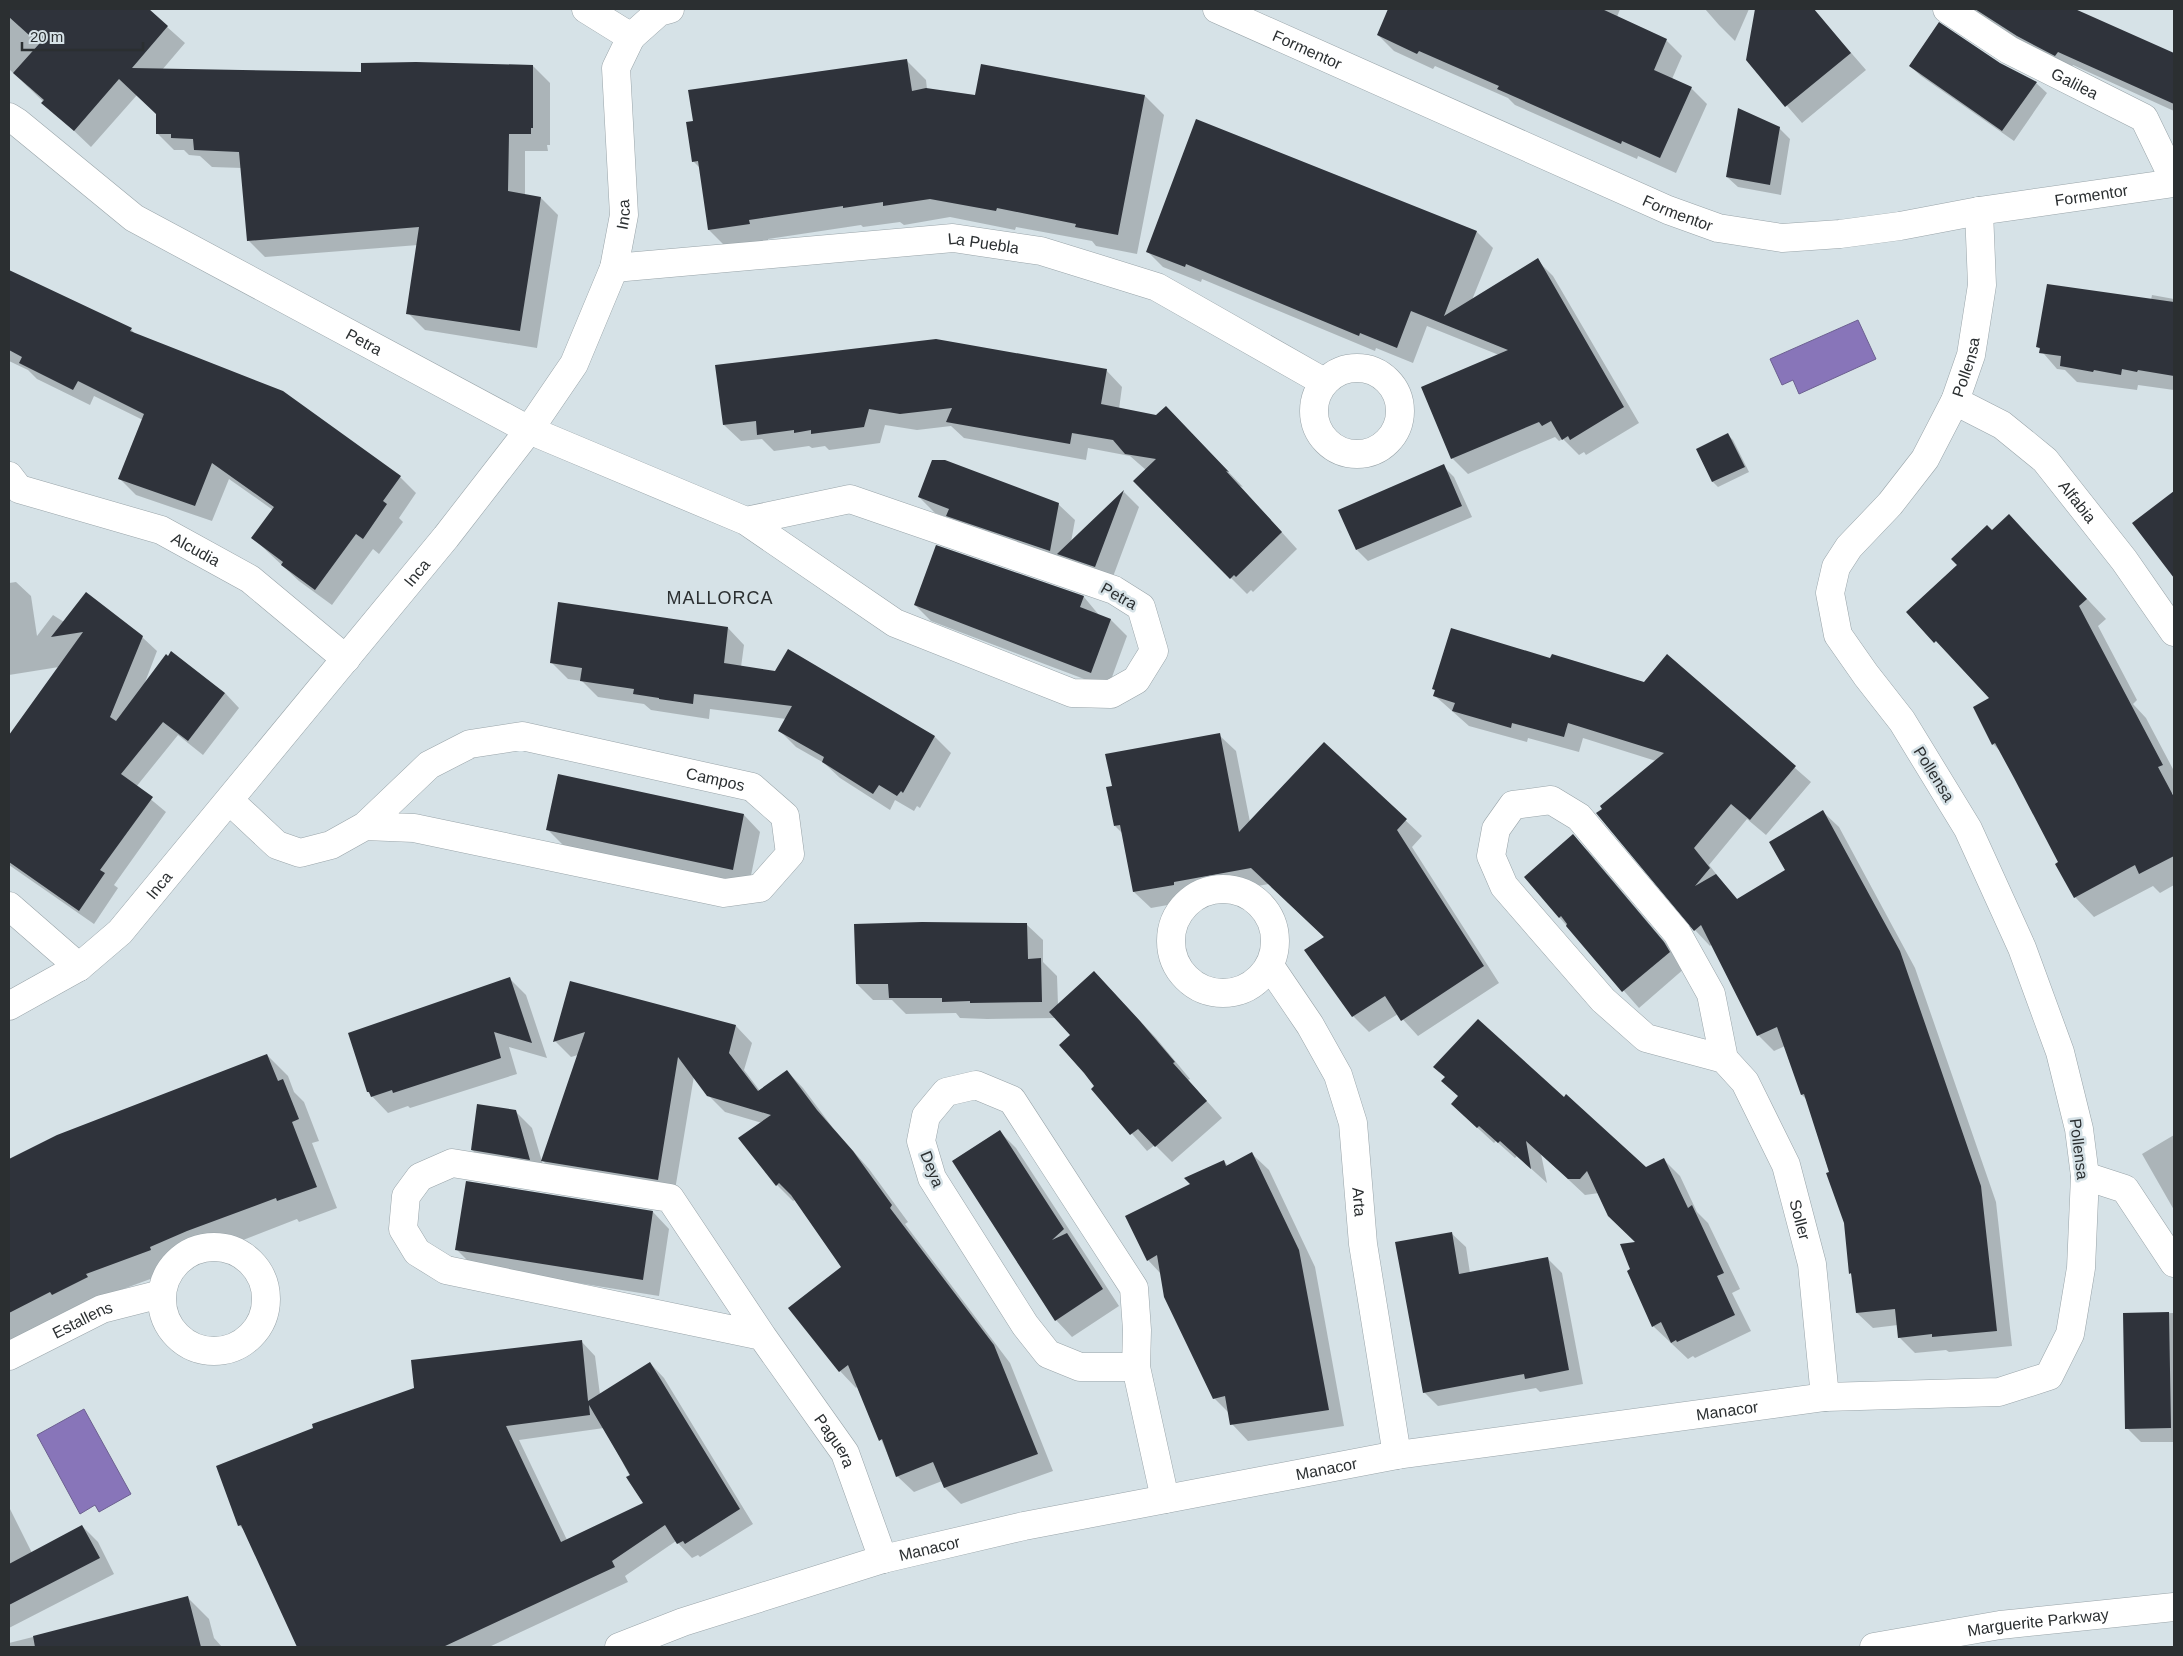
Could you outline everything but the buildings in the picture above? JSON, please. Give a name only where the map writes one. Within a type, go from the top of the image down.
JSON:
[{"type":"street","points":[[586,9],[631,37],[659,12],[670,9]]},
{"type":"street","name":"Formentor","points":[[1217,9],[1660,206],[1718,228],[1782,238],[1811,236],[1900,226],[1979,211],[2174,182]]},
{"type":"street","name":"Galilea","points":[[1947,9],[2009,50],[2144,118],[2174,182]]},
{"type":"street","name":"Inca","points":[[9,1006],[79,968],[120,932],[446,537],[529,430],[574,364],[614,268],[624,215],[616,68],[631,37]]},
{"type":"street","name":"Petra","points":[[9,118],[17,122],[134,218],[529,430],[746,521],[895,623],[1072,693],[1111,694],[1136,680],[1154,650],[1142,607],[1114,590],[850,499],[746,521]]},
{"type":"street","name":"Pollensa","points":[[1979,211],[1982,285],[1971,355],[1955,401],[1925,460],[1836,567],[1830,592],[1838,634],[1866,676],[1902,722],[1968,829],[2022,948],[2060,1052],[2079,1129],[2085,1176],[2081,1268],[2070,1334],[2049,1376]]},
{"type":"street","name":"La Puebla","points":[[614,268],[953,238],[1041,251],[1157,287],[1324,382]]},
{"type":"street","name":"Alfabia","points":[[1955,401],[2002,425],[2045,460],[2124,560],[2174,632]]},
{"type":"street","name":"Alcudia","points":[[12,486],[161,530],[250,578],[346,659]]},
{"type":"street","name":"Campos","points":[[230,801],[277,845],[300,853],[330,845],[366,826],[429,765],[470,744],[522,736],[752,787],[786,816],[790,854],[760,888],[724,892],[414,828],[366,826]]},
{"type":"street","points":[[1551,800],[1579,817],[1677,933],[1711,994],[1724,1059],[1646,1038],[1603,1000],[1504,886],[1491,856],[1496,829],[1513,805],[1551,800]]},
{"type":"street","points":[[9,906],[79,968]]},
{"type":"street","name":"Arta","points":[[1270,966],[1310,1025],[1338,1075],[1353,1123],[1363,1244],[1397,1455]]},
{"type":"street","name":"Soller","points":[[1724,1059],[1744,1082],[1786,1165],[1812,1264],[1825,1396]]},
{"type":"street","name":"Deya","points":[[1136,1368],[1080,1367],[1048,1354],[1025,1325],[932,1178],[921,1141],[926,1116],[946,1092],[976,1085],[1012,1100],[1134,1288],[1137,1330],[1136,1368],[1165,1499]]},
{"type":"street","name":"Paguera","points":[[762,1336],[446,1270],[417,1252],[403,1229],[406,1196],[420,1177],[452,1163],[670,1198],[762,1336],[845,1453],[883,1559]]},
{"type":"street","points":[[2085,1176],[2125,1189],[2174,1263]]},
{"type":"street","name":"Estallens","points":[[9,1356],[102,1309],[161,1294]]},
{"type":"street","name":"Manacor","points":[[619,1647],[684,1622],[883,1559],[1024,1526],[1397,1455],[1825,1396],[1999,1392],[2049,1376]]},
{"type":"street","name":"Marguerite Parkway","points":[[1874,1647],[2000,1626],[2174,1607]]},
{"type":"shaded area","points":[[1858,320],[1876,359],[1799,394],[1793,380],[1782,385],[1770,359]]},
{"type":"shaded area","points":[[84,1409],[131,1494],[99,1512],[95,1505],[80,1514],[37,1435]]},
{"type":"district","name":"MALLORCA","points":[[720,598]]}]
